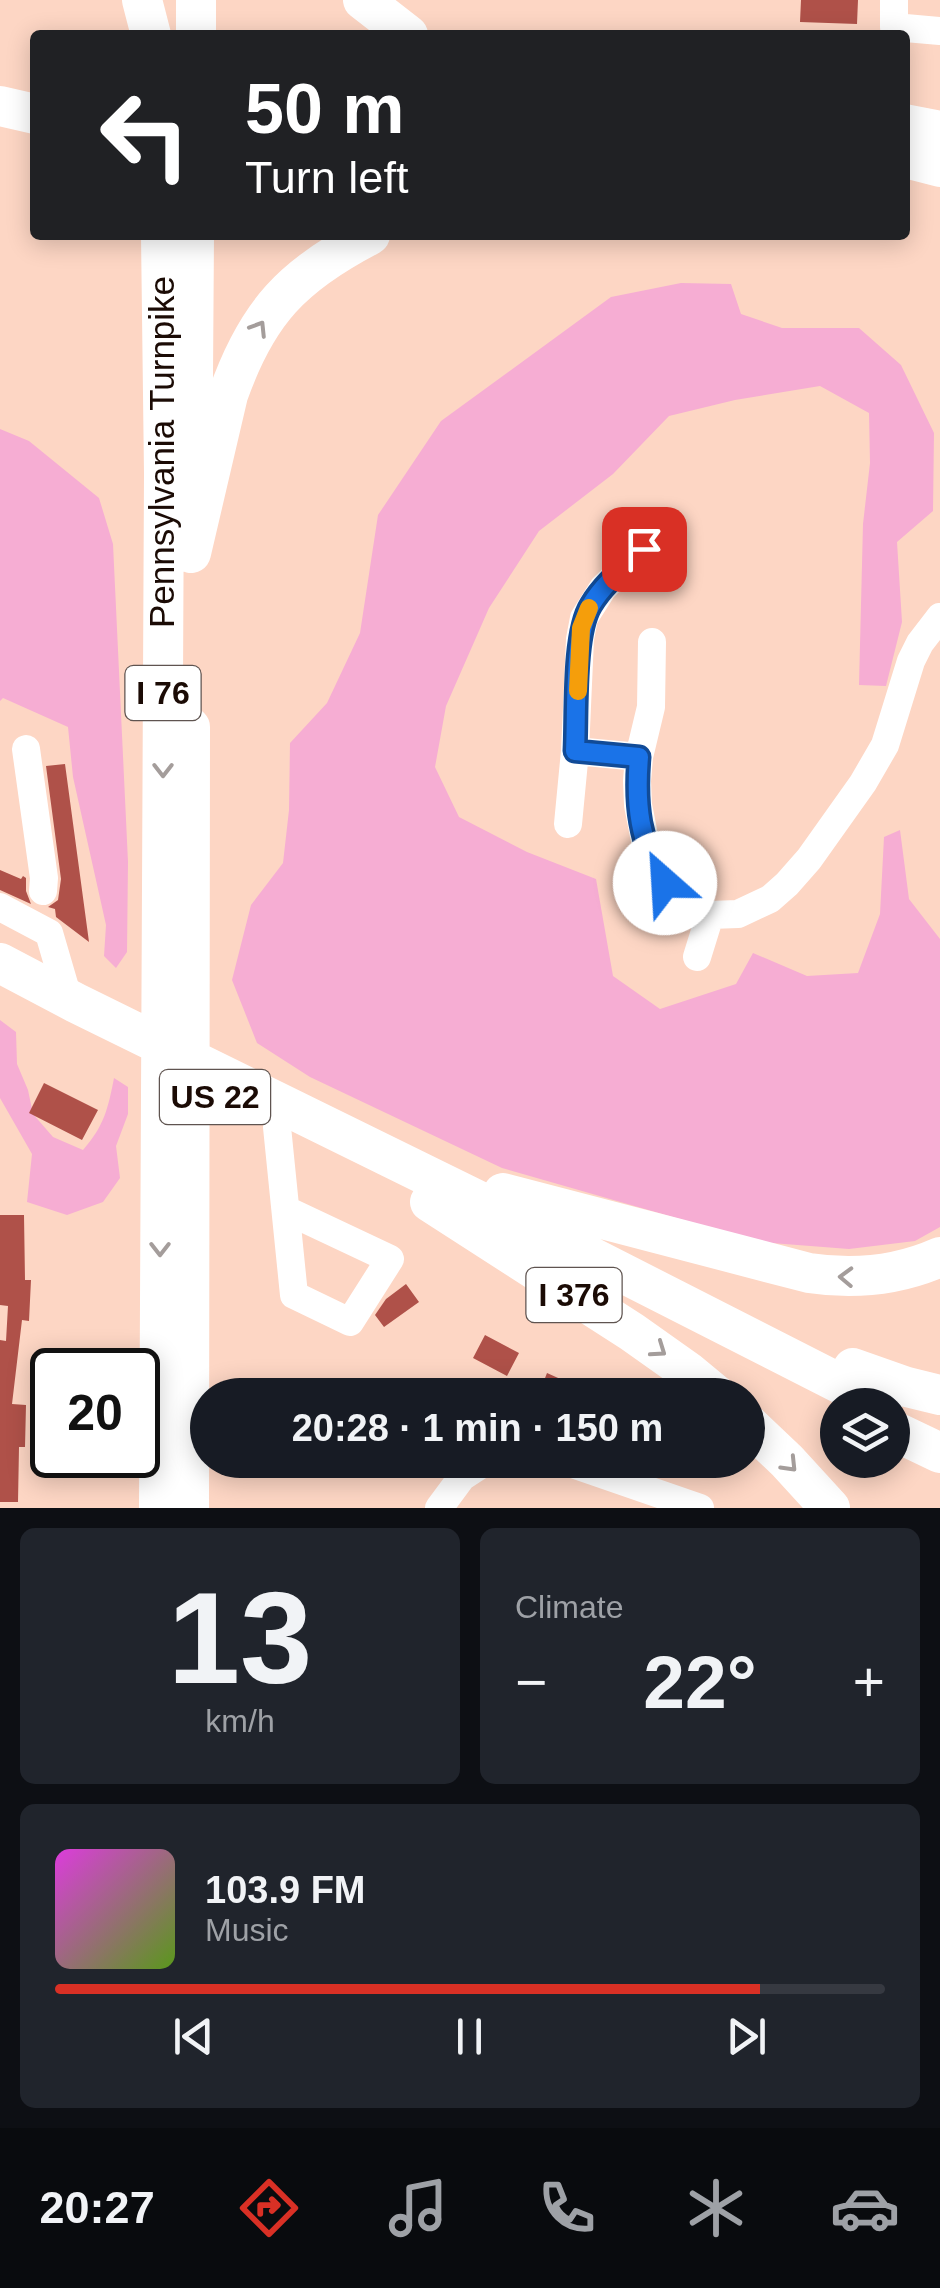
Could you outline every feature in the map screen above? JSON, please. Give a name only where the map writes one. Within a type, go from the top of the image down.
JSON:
[{"type":"highway","points":[[142,0],[151,30]]},
{"type":"highway","points":[[160,30],[161,0]]},
{"type":"highway","points":[[196,0],[196,30]]},
{"type":"highway","points":[[364,0],[402,30]]},
{"type":"highway","points":[[0,106],[30,113]]},
{"type":"highway","points":[[910,125],[940,131]]},
{"type":"highway","points":[[0,127],[30,132]]},
{"type":"highway","points":[[910,159],[940,167]]},
{"type":"highway","name":"Pennsylvania Turnpike","points":[[159,1508],[175,1157],[176,963],[162,240]]},
{"type":"highway","name":"Pennsylvania Turnpike","points":[[176,963],[191,553],[194,240]]},
{"type":"highway","points":[[191,553],[228,395],[255,332],[294,283],[361,240]]},
{"type":"highway","name":"US 22","points":[[0,963],[554,1238],[860,1371],[940,1395]]},
{"type":"highway","name":"US 22","points":[[0,991],[430,1202]]},
{"type":"highway","name":"Pennsylvania Turnpike","points":[[175,1157],[189,1508]]},
{"type":"highway","points":[[398,1162],[482,1188],[809,1273],[878,1276],[940,1257]]},
{"type":"highway","points":[[430,1202],[820,1394]]},
{"type":"highway","name":"I 376","points":[[430,1202],[632,1332],[695,1378]]},
{"type":"highway","points":[[554,1238],[849,1388]]},
{"type":"highway","points":[[910,1419],[940,1433]]},
{"type":"highway","points":[[910,1439],[940,1453]]},
{"type":"highway","points":[[765,1440],[830,1508]]},
{"type":"street","points":[[894,0],[894,27],[940,31]]},
{"type":"street","points":[[568,824],[584,618],[603,588],[644,549]]},
{"type":"street","points":[[652,642],[651,707],[639,757],[642,833],[652,864],[676,896],[710,915],[738,914],[770,899],[809,860],[878,759],[911,661],[940,617]]},
{"type":"street","points":[[26,749],[44,878],[39,907],[68,998]]},
{"type":"street","points":[[575,751],[639,757]]},
{"type":"street","points":[[0,907],[39,907]]},
{"type":"street","points":[[697,957],[710,915]]},
{"type":"street","points":[[276,1127],[286,1210]]},
{"type":"street","points":[[439,1508],[447,1478]]},
{"type":"street","points":[[439,1508],[462,1478]]},
{"type":"street","points":[[613,1478],[700,1508]]},
{"type":"shaded area","points":[[681,283],[731,284],[741,314],[782,328],[859,328],[901,365],[934,433],[933,511],[897,542],[902,622],[886,686],[859,685],[869,413],[820,386],[735,400],[669,416],[613,474],[539,531],[489,608],[446,706],[435,767],[459,817],[527,852],[596,879],[613,976],[660,1009],[736,984],[753,953],[807,976],[858,973],[880,914],[884,837],[900,830],[909,899],[940,939],[940,1227],[915,1241],[849,1249],[760,1242],[502,1168],[310,1077],[257,1043],[232,980],[251,905],[283,863],[290,743],[327,703],[360,633],[378,515],[441,421],[611,297]]},
{"type":"shaded area","points":[[0,429],[29,441],[99,498],[113,544],[128,862],[127,952],[116,968],[104,956],[106,925],[73,777],[68,727],[3,698],[0,701]]},
{"type":"shaded area","points":[[0,1020],[16,1032],[17,1064],[33,1114],[53,1137],[83,1150],[104,1117],[114,1078],[128,1087],[128,1114],[116,1146],[120,1178],[103,1202],[67,1215],[27,1202],[32,1154],[0,1098]]},
{"type":"building","points":[[801,0],[858,0],[857,24],[800,22]]},
{"type":"building","points":[[65,764],[89,942],[56,917],[55,909],[48,907],[58,900],[61,879],[46,766]]},
{"type":"building","points":[[0,870],[26,878],[31,904],[0,890]]},
{"type":"building","points":[[44,1083],[98,1110],[82,1140],[29,1113]]},
{"type":"building","points":[[0,1215],[24,1215],[25,1280],[31,1280],[29,1321],[22,1320],[12,1404],[26,1405],[25,1447],[19,1447],[18,1502],[0,1502],[0,1340],[6,1341],[8,1306],[0,1305]]},
{"type":"building","points":[[406,1284],[419,1302],[384,1327],[375,1315],[386,1299]]},
{"type":"building","points":[[485,1335],[519,1353],[507,1376],[473,1358]]},
{"type":"slow traffic","points":[[578,691],[581,628],[589,608]]},
{"type":"route","points":[[644,549],[603,588],[584,618],[575,751],[639,757],[642,833],[652,864],[665,883]]}]
